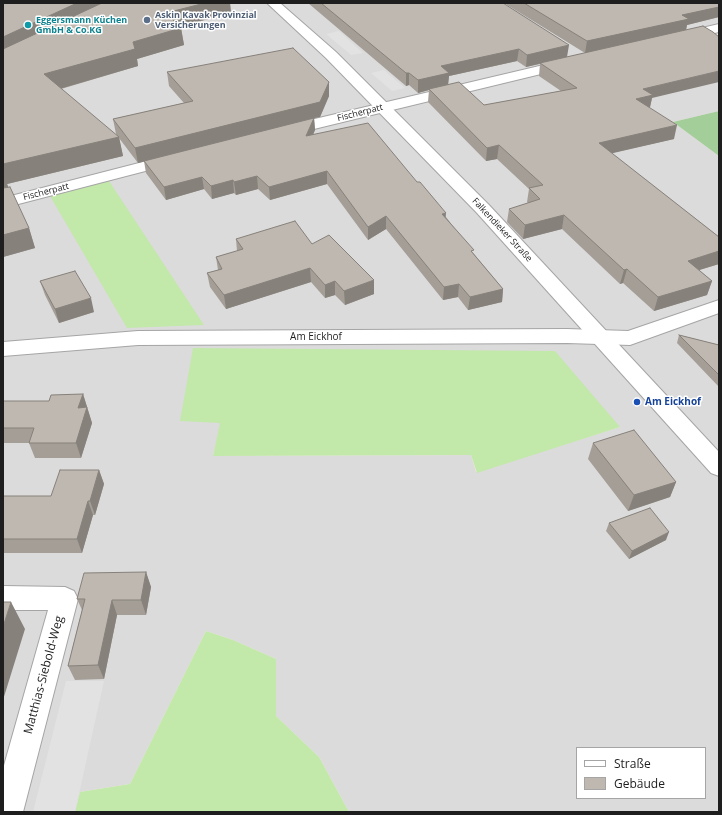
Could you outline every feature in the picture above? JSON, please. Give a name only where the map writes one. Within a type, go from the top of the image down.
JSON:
[{"type":"street","name":"Falkendieker Straße","points":[[273,3],[331,55],[483,209],[719,468]]},
{"type":"street","points":[[669,40],[719,28]]},
{"type":"street","name":"Fischerpatt","points":[[272,135],[577,56]]},
{"type":"street","name":"Fischerpatt","points":[[3,203],[188,156]]},
{"type":"street","name":"Am Eickhof","points":[[3,349],[138,338],[567,336],[630,338],[719,306]]},
{"type":"street","name":"Matthias-Siebold-Weg","points":[[3,598],[65,599],[7,812]]},
{"type":"shaded area","points":[[143,3],[719,3],[719,25],[690,32],[719,49],[719,111],[673,122],[719,156],[719,812],[349,812],[319,757],[276,716],[276,659],[233,640],[206,631],[130,784],[80,792],[75,812],[3,812],[3,72]],"holes":[[[221,423],[620,427],[476,472],[471,455],[213,456]]]},
{"type":"shaded area","points":[[339,31],[363,53],[351,55],[326,34]]},
{"type":"shaded area","points":[[384,70],[405,88],[392,91],[371,73]]},
{"type":"shaded area","points":[[66,681],[104,681],[75,812],[33,812]]},
{"type":"green space","points":[[719,111],[719,156],[673,122]]},
{"type":"green space","points":[[109,181],[204,325],[127,328],[50,196]]},
{"type":"green space","points":[[193,348],[555,351],[620,427],[477,473],[471,455],[213,456],[220,423],[180,421]]},
{"type":"green space","points":[[206,631],[233,640],[276,659],[276,716],[319,757],[349,812],[75,812],[80,792],[130,784]]},
{"type":"building","points":[[3,3],[77,3],[3,37]]},
{"type":"building","points":[[102,3],[205,3],[166,13],[181,28],[133,42],[135,49],[44,74],[119,137],[3,164],[3,49]]},
{"type":"building","points":[[321,3],[503,3],[569,45],[527,55],[519,49],[441,66],[449,73],[418,80],[409,73],[406,73]]},
{"type":"building","points":[[524,3],[719,3],[719,7],[682,15],[689,19],[587,41]]},
{"type":"building","points":[[703,26],[719,37],[719,71],[643,89],[653,95],[636,99],[677,125],[599,143],[719,237],[719,251],[688,261],[712,281],[658,297],[627,269],[624,270],[564,215],[525,225],[509,209],[540,199],[529,188],[543,185],[499,145],[487,148],[429,89],[459,82],[484,105],[577,88],[540,63]]},
{"type":"building","points":[[293,48],[329,82],[320,102],[135,148],[113,119],[193,101],[167,72]]},
{"type":"building","points":[[314,118],[306,136],[368,123],[417,182],[420,182],[446,213],[442,214],[474,250],[471,251],[503,289],[470,297],[459,284],[444,287],[386,216],[368,227],[327,171],[269,187],[257,176],[211,186],[202,177],[164,187],[144,161]]},
{"type":"building","points":[[10,187],[29,228],[3,235],[3,188]]},
{"type":"building","points":[[295,221],[312,244],[329,235],[374,280],[344,291],[335,281],[325,285],[310,268],[224,295],[207,273],[222,269],[216,257],[243,249],[236,239]]},
{"type":"building","points":[[75,271],[91,298],[55,309],[40,281]]},
{"type":"building","points":[[679,335],[719,345],[719,375]]},
{"type":"building","points":[[83,394],[78,408],[87,407],[76,443],[29,443],[34,428],[3,428],[3,401],[49,401],[51,395]]},
{"type":"building","points":[[634,430],[676,482],[634,495],[593,443]]},
{"type":"building","points":[[60,470],[99,470],[77,539],[3,539],[3,496],[51,496]]},
{"type":"building","points":[[650,508],[669,532],[632,551],[609,523]]},
{"type":"building","points":[[146,572],[141,600],[112,600],[98,665],[68,666],[85,599],[77,599],[84,573]]},
{"type":"building","points":[[3,602],[11,602],[3,627]]},
{"type":"place","name":"Askin Kavak Provinzial Versicherungen","points":[[147,20]]},
{"type":"place","name":"Eggersmann Küchen GmbH & Co.KG","points":[[28,25]]},
{"type":"place","name":"Am Eickhof","points":[[637,402]]}]
